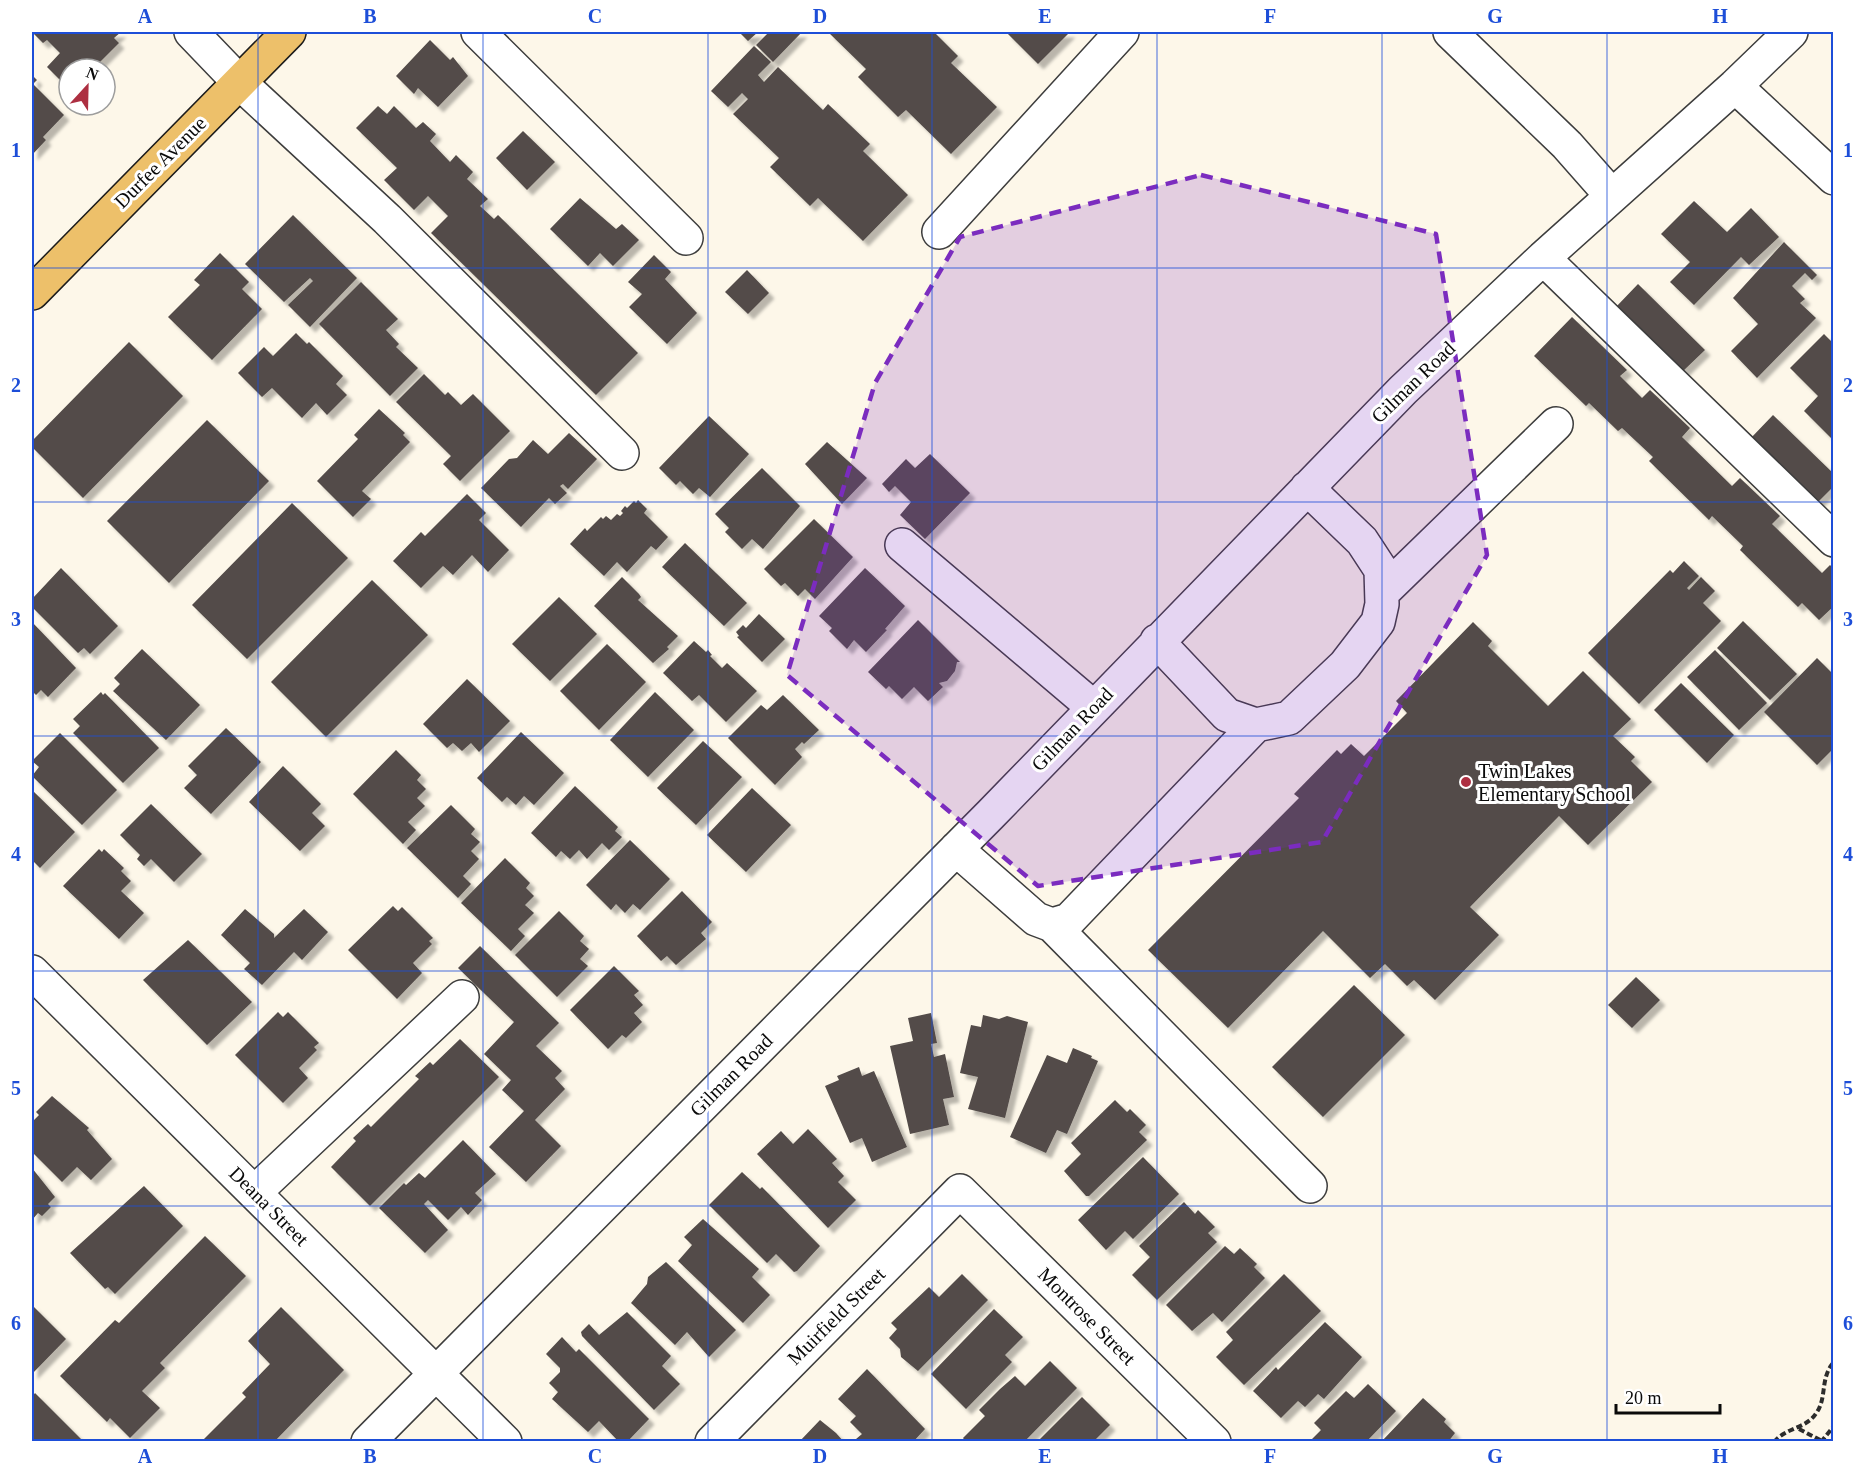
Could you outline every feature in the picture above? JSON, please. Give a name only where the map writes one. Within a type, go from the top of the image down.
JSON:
[{"type":"main road","name":"Durfee Avenue","points":[[32,293],[289,32]]},
{"type":"street","points":[[190,32],[239,82],[387,219],[622,453]]},
{"type":"street","points":[[478,32],[686,238]]},
{"type":"street","points":[[939,232],[1122,32]]},
{"type":"street","points":[[1450,32],[1567,145],[1612,196]]},
{"type":"street","name":"Gilman Road","points":[[368,1442],[956,849],[1402,390],[1543,258],[1735,86],[1791,32]]},
{"type":"street","points":[[1735,86],[1833,177]]},
{"type":"street","points":[[1543,258],[1833,540]]},
{"type":"street","points":[[1382,593],[1556,424]]},
{"type":"street","points":[[1157,641],[1227,714],[1256,725],[1288,718],[1345,665],[1378,622],[1382,593],[1381,570],[1362,541],[1307,488]]},
{"type":"street","points":[[902,545],[1093,707]]},
{"type":"street","points":[[1052,925],[1070,920],[1256,725]]},
{"type":"street","points":[[956,849],[1036,919],[1052,925],[1310,1186]]},
{"type":"street","name":"Deana Street","points":[[32,972],[437,1371],[505,1442]]},
{"type":"street","points":[[255,1192],[462,997]]},
{"type":"street","name":"Muirfield Street","points":[[712,1442],[960,1191]]},
{"type":"street","name":"Montrose Street","points":[[960,1191],[1214,1442]]},
{"type":"path","points":[[1774,1442],[1787,1431],[1798,1428],[1816,1414],[1820,1406],[1826,1373],[1833,1362]]},
{"type":"path","points":[[1798,1428],[1821,1441],[1833,1426]]},
{"type":"highlighted area","points":[[1201,175],[1436,234],[1487,555],[1322,842],[1038,886],[787,675],[875,383],[960,237]]},
{"type":"building","points":[[32,32],[121,32],[114,38],[119,43],[105,57],[57,57],[57,77],[47,67],[60,53],[47,40],[43,43]]},
{"type":"building","points":[[739,32],[758,32],[748,41]]},
{"type":"building","points":[[769,32],[802,32],[773,62],[756,45]]},
{"type":"building","points":[[828,32],[934,32],[958,56],[951,63],[997,107],[951,154],[906,110],[898,117],[858,77],[866,69]]},
{"type":"building","points":[[1006,32],[1070,32],[1038,64]]},
{"type":"building","points":[[430,40],[450,60],[453,57],[468,76],[438,107],[418,88],[414,94],[396,76]]},
{"type":"building","points":[[754,46],[771,62],[758,75],[764,82],[778,67],[823,110],[828,104],[870,144],[863,151],[908,195],[863,241],[818,198],[810,206],[770,167],[779,158],[733,114],[748,99],[742,93],[728,107],[711,91]]},
{"type":"building","points":[[32,75],[37,80],[33,84],[57,108],[57,117],[62,117],[43,137],[46,140],[32,155]]},
{"type":"building","points":[[378,106],[387,114],[394,106],[416,128],[423,122],[436,134],[430,141],[450,162],[456,155],[473,172],[467,179],[488,199],[480,206],[494,219],[498,215],[638,353],[596,395],[431,233],[448,216],[428,196],[414,210],[384,180],[397,168],[356,128]]},
{"type":"building","points":[[523,131],[555,162],[527,190],[496,158]]},
{"type":"building","points":[[580,198],[616,229],[622,224],[639,240],[613,266],[600,253],[588,266],[550,229]]},
{"type":"building","points":[[1694,201],[1727,232],[1751,208],[1779,237],[1749,265],[1741,257],[1694,305],[1670,282],[1690,262],[1661,234]]},
{"type":"building","points":[[293,215],[357,278],[310,327],[288,305],[313,281],[310,278],[284,302],[245,264]]},
{"type":"building","points":[[1784,242],[1817,275],[1812,280],[1805,273],[1792,286],[1805,299],[1800,303],[1816,318],[1757,378],[1731,351],[1758,324],[1733,298]]},
{"type":"building","points":[[220,253],[249,282],[242,289],[262,309],[212,360],[168,317],[200,285],[194,280]]},
{"type":"building","points":[[654,255],[671,272],[665,279],[697,313],[667,344],[629,307],[642,294],[628,282]]},
{"type":"building","points":[[747,270],[769,293],[748,314],[725,292]]},
{"type":"building","points":[[361,282],[398,319],[386,330],[399,344],[396,347],[418,368],[390,396],[319,324]]},
{"type":"building","points":[[1638,284],[1705,350],[1681,373],[1615,308]]},
{"type":"building","points":[[1572,317],[1627,370],[1620,376],[1642,398],[1650,390],[1690,428],[1682,437],[1732,486],[1740,478],[1780,516],[1772,524],[1822,573],[1830,565],[1834,569],[1834,606],[1819,620],[1802,603],[1798,607],[1740,550],[1743,546],[1712,516],[1709,520],[1649,461],[1653,457],[1622,428],[1618,431],[1589,403],[1586,406],[1534,356]]},
{"type":"building","points":[[296,333],[307,344],[309,342],[343,376],[336,384],[347,395],[327,415],[316,403],[302,418],[272,388],[262,397],[238,373],[264,347],[273,356]]},
{"type":"building","points":[[1824,334],[1834,344],[1834,441],[1804,411],[1818,396],[1790,368]]},
{"type":"building","points":[[129,342],[183,396],[83,498],[32,447],[32,441]]},
{"type":"building","points":[[424,374],[445,395],[448,392],[461,405],[473,394],[510,431],[460,481],[443,464],[451,456],[396,402]]},
{"type":"building","points":[[379,409],[405,433],[403,435],[410,442],[362,491],[371,499],[353,517],[317,481],[358,439],[354,435]]},
{"type":"building","points":[[1773,415],[1834,474],[1834,486],[1816,504],[1750,439]]},
{"type":"building","points":[[709,416],[749,454],[710,497],[699,488],[693,494],[680,481],[676,485],[659,468]]},
{"type":"building","points":[[207,420],[269,481],[169,583],[107,521]]},
{"type":"building","points":[[569,433],[597,459],[568,489],[563,484],[560,486],[567,493],[555,504],[549,498],[521,527],[481,488],[509,459],[517,458],[533,440],[548,454]]},
{"type":"building","points":[[827,442],[867,478],[842,504],[805,464]]},
{"type":"building","points":[[930,454],[970,493],[925,539],[900,515],[911,502],[895,486],[889,492],[882,484],[906,459],[915,468]]},
{"type":"building","points":[[762,468],[800,506],[763,549],[752,539],[742,549],[725,532],[729,528],[715,514]]},
{"type":"building","points":[[467,494],[486,513],[479,520],[509,550],[488,572],[472,555],[453,575],[443,566],[421,588],[393,561],[421,532],[425,536]]},
{"type":"building","points":[[638,500],[647,509],[644,513],[668,537],[656,550],[651,546],[627,572],[617,562],[604,576],[570,544],[585,528],[587,531],[601,517],[603,519],[606,516],[611,520],[617,514],[620,516],[625,506],[627,508]]},
{"type":"building","points":[[292,503],[348,558],[247,659],[192,605]]},
{"type":"building","points":[[814,519],[853,557],[815,599],[805,589],[798,596],[785,583],[781,586],[764,569]]},
{"type":"building","points":[[685,543],[747,603],[724,626],[662,567]]},
{"type":"building","points":[[1684,561],[1699,576],[1687,588],[1689,590],[1701,577],[1715,591],[1703,603],[1721,621],[1639,704],[1588,653],[1670,570],[1673,573]]},
{"type":"building","points":[[61,568],[118,626],[90,654],[84,648],[78,653],[32,607],[32,599]]},
{"type":"building","points":[[865,568],[905,606],[866,652],[854,640],[847,649],[829,631],[832,628],[819,616]]},
{"type":"building","points":[[622,577],[639,594],[641,597],[638,600],[678,636],[667,647],[669,649],[653,663],[594,606]]},
{"type":"building","points":[[372,580],[428,635],[326,737],[271,682]]},
{"type":"building","points":[[559,597],[597,634],[550,681],[512,644]]},
{"type":"building","points":[[759,614],[785,639],[762,662],[737,637],[739,636],[736,632],[743,625],[746,628]]},
{"type":"building","points":[[918,620],[960,662],[957,662],[955,671],[947,681],[939,683],[943,687],[928,701],[914,687],[902,699],[889,686],[886,689],[868,672]]},
{"type":"building","points":[[1743,621],[1797,674],[1770,700],[1717,648]]},
{"type":"building","points":[[32,622],[76,668],[48,697],[41,690],[36,695],[32,691]]},
{"type":"building","points":[[1473,622],[1492,641],[1488,646],[1548,706],[1583,671],[1631,719],[1613,736],[1635,757],[1631,761],[1652,782],[1588,845],[1559,816],[1470,907],[1499,935],[1435,1000],[1414,980],[1407,986],[1385,964],[1370,978],[1323,931],[1228,1028],[1148,950],[1299,798],[1294,794],[1337,750],[1341,754],[1351,744],[1364,756],[1407,713],[1396,701]]},
{"type":"building","points":[[694,641],[706,652],[708,650],[712,655],[710,656],[722,668],[727,663],[757,691],[726,722],[699,695],[692,701],[663,673]]},
{"type":"building","points":[[607,644],[646,682],[599,730],[560,691]]},
{"type":"building","points":[[142,649],[200,705],[166,740],[113,691],[120,684],[114,678]]},
{"type":"building","points":[[1715,650],[1767,703],[1739,730],[1687,677]]},
{"type":"building","points":[[1817,658],[1834,675],[1834,748],[1817,765],[1764,712]]},
{"type":"building","points":[[467,679],[510,721],[479,752],[471,743],[462,751],[453,743],[447,748],[423,724]]},
{"type":"building","points":[[1681,683],[1734,735],[1707,763],[1654,710]]},
{"type":"building","points":[[101,692],[103,695],[105,693],[159,748],[123,783],[73,733],[80,726],[73,719]]},
{"type":"building","points":[[655,692],[694,730],[648,777],[610,740]]},
{"type":"building","points":[[783,695],[819,730],[795,749],[802,757],[775,785],[728,738],[761,705],[767,710]]},
{"type":"building","points":[[226,728],[261,762],[211,814],[184,788],[197,775],[188,766]]},
{"type":"building","points":[[521,732],[564,773],[534,805],[524,796],[516,805],[507,797],[502,802],[477,778]]},
{"type":"building","points":[[60,733],[117,790],[82,825],[32,776],[39,767],[32,761]]},
{"type":"building","points":[[703,741],[742,777],[696,825],[657,788]]},
{"type":"building","points":[[396,750],[421,775],[417,780],[426,789],[417,798],[425,806],[408,822],[416,830],[403,844],[353,794]]},
{"type":"building","points":[[283,766],[321,804],[312,813],[325,826],[300,851],[249,802]]},
{"type":"building","points":[[575,786],[618,827],[615,831],[622,837],[609,850],[602,843],[587,859],[579,850],[570,859],[561,851],[556,857],[531,833]]},
{"type":"building","points":[[752,788],[791,825],[746,872],[707,835]]},
{"type":"building","points":[[32,790],[75,832],[40,868],[32,860]]},
{"type":"building","points":[[151,804],[202,854],[174,882],[151,859],[144,866],[137,859],[140,855],[120,835]]},
{"type":"building","points":[[451,805],[475,829],[471,834],[480,842],[471,851],[479,859],[463,876],[471,884],[458,898],[407,848]]},
{"type":"building","points":[[630,840],[670,879],[640,910],[633,904],[625,913],[616,904],[611,910],[586,885]]},
{"type":"building","points":[[99,849],[102,852],[104,849],[124,868],[121,871],[131,881],[121,891],[144,913],[119,939],[63,886]]},
{"type":"building","points":[[505,858],[530,883],[526,888],[534,896],[525,905],[534,913],[518,929],[525,936],[511,951],[461,903]]},
{"type":"building","points":[[682,891],[712,922],[701,933],[706,939],[676,965],[667,956],[661,961],[637,936]]},
{"type":"building","points":[[393,906],[398,911],[402,907],[433,938],[429,941],[432,944],[413,963],[422,973],[397,999],[348,950]]},
{"type":"building","points":[[245,909],[274,934],[274,938],[304,909],[328,932],[302,960],[294,952],[262,985],[244,969],[250,963],[221,935]]},
{"type":"building","points":[[559,911],[584,936],[580,941],[589,949],[580,959],[588,966],[557,997],[515,955]]},
{"type":"building","points":[[188,940],[252,1002],[207,1045],[143,980]]},
{"type":"building","points":[[480,946],[559,1023],[536,1046],[562,1071],[555,1078],[565,1089],[535,1120],[561,1146],[526,1182],[489,1147],[524,1111],[502,1090],[511,1080],[484,1054],[514,1022],[458,968]]},
{"type":"building","points":[[614,966],[639,991],[634,995],[643,1005],[634,1013],[642,1022],[626,1038],[622,1035],[608,1049],[570,1010]]},
{"type":"building","points":[[1636,977],[1660,1000],[1632,1028],[1608,1005]]},
{"type":"building","points":[[1354,985],[1405,1035],[1323,1117],[1272,1067]]},
{"type":"building","points":[[278,1012],[283,1017],[288,1012],[319,1043],[314,1047],[317,1050],[299,1068],[308,1078],[283,1103],[235,1055]]},
{"type":"building","points":[[931,1013],[937,1043],[931,1044],[934,1057],[945,1054],[954,1097],[943,1099],[949,1125],[910,1134],[890,1046],[913,1041],[908,1018]]},
{"type":"building","points":[[983,1015],[999,1019],[1007,1016],[1028,1022],[1005,1118],[968,1109],[978,1077],[960,1073],[971,1025],[981,1027]]},
{"type":"building","points":[[460,1039],[499,1077],[370,1206],[331,1167],[356,1141],[353,1138],[368,1124],[371,1127],[419,1079],[415,1076],[430,1062],[433,1065]]},
{"type":"building","points":[[1073,1048],[1098,1061],[1067,1134],[1057,1130],[1046,1153],[1010,1137],[1047,1055],[1067,1063]]},
{"type":"building","points":[[859,1067],[862,1076],[874,1071],[907,1147],[872,1162],[862,1138],[850,1143],[825,1086],[839,1080],[837,1076]]},
{"type":"building","points":[[52,1096],[89,1128],[87,1130],[112,1159],[91,1180],[77,1167],[62,1182],[32,1152],[32,1122],[39,1115],[36,1112]]},
{"type":"building","points":[[1115,1100],[1127,1112],[1130,1109],[1146,1125],[1139,1132],[1147,1140],[1089,1196],[1086,1196],[1064,1171],[1081,1154],[1071,1143]]},
{"type":"building","points":[[808,1129],[837,1159],[832,1163],[844,1176],[838,1182],[856,1200],[828,1228],[757,1154],[781,1131],[793,1144]]},
{"type":"building","points":[[463,1140],[496,1174],[475,1193],[482,1200],[468,1215],[461,1207],[448,1220],[428,1200],[424,1204],[448,1230],[425,1253],[379,1208],[404,1183],[406,1185],[419,1173],[425,1178]]},
{"type":"building","points":[[1143,1157],[1179,1194],[1133,1239],[1125,1231],[1106,1250],[1078,1220]]},
{"type":"building","points":[[32,1168],[55,1197],[48,1204],[51,1207],[42,1216],[38,1213],[32,1220]]},
{"type":"building","points":[[742,1172],[760,1189],[762,1187],[820,1246],[797,1271],[794,1272],[776,1254],[767,1263],[709,1205]]},
{"type":"building","points":[[144,1186],[183,1226],[115,1294],[108,1287],[105,1289],[70,1253]]},
{"type":"building","points":[[1184,1202],[1195,1214],[1198,1210],[1215,1227],[1208,1233],[1217,1242],[1157,1300],[1132,1275],[1150,1257],[1139,1246]]},
{"type":"building","points":[[703,1219],[759,1269],[752,1277],[770,1295],[743,1323],[678,1261],[692,1245],[684,1237]]},
{"type":"building","points":[[205,1236],[246,1276],[160,1363],[165,1368],[142,1391],[160,1408],[130,1438],[110,1418],[107,1422],[60,1376],[115,1320],[119,1323]]},
{"type":"building","points":[[1225,1246],[1234,1254],[1240,1248],[1257,1264],[1254,1267],[1265,1278],[1222,1322],[1213,1313],[1192,1331],[1166,1305]]},
{"type":"building","points":[[666,1262],[736,1330],[709,1357],[687,1332],[675,1345],[631,1303],[647,1284],[648,1277]]},
{"type":"building","points":[[962,1274],[988,1300],[918,1371],[901,1357],[900,1349],[889,1338],[897,1329],[891,1323],[929,1287],[939,1297]]},
{"type":"building","points":[[1284,1274],[1321,1311],[1244,1385],[1216,1357],[1233,1340],[1226,1332]]},
{"type":"building","points":[[32,1305],[66,1339],[32,1374]]},
{"type":"building","points":[[281,1307],[344,1370],[274,1442],[201,1442],[246,1397],[242,1393],[270,1364],[248,1341]]},
{"type":"building","points":[[994,1309],[1023,1337],[1005,1355],[1012,1362],[966,1409],[931,1374]]},
{"type":"building","points":[[627,1312],[671,1356],[662,1366],[680,1384],[654,1410],[582,1336],[581,1332],[589,1324],[599,1335]]},
{"type":"building","points":[[1325,1322],[1362,1357],[1324,1399],[1318,1394],[1305,1407],[1298,1401],[1281,1418],[1253,1391],[1276,1367],[1278,1370]]},
{"type":"building","points":[[562,1337],[576,1352],[579,1349],[649,1419],[627,1442],[619,1442],[599,1421],[588,1432],[552,1399],[558,1392],[549,1383],[560,1372],[560,1368],[546,1354]]},
{"type":"building","points":[[1050,1361],[1077,1388],[1024,1442],[966,1442],[963,1438],[985,1416],[979,1410],[1000,1389],[1015,1376],[1025,1386]]},
{"type":"building","points":[[867,1369],[925,1429],[913,1442],[859,1442],[856,1439],[862,1434],[850,1422],[856,1416],[838,1399]]},
{"type":"building","points":[[1368,1384],[1396,1411],[1366,1442],[1309,1442],[1321,1430],[1314,1423],[1346,1391],[1354,1398]]},
{"type":"building","points":[[35,1393],[84,1442],[32,1442],[32,1397]]},
{"type":"building","points":[[1082,1397],[1110,1425],[1093,1442],[1037,1442]]},
{"type":"building","points":[[1423,1398],[1446,1419],[1444,1422],[1455,1433],[1448,1442],[1381,1442]]},
{"type":"building","points":[[820,1420],[836,1433],[844,1442],[799,1442]]},
{"type":"place","name":"Twin Lakes Elementary School","points":[[1466,782]]}]
